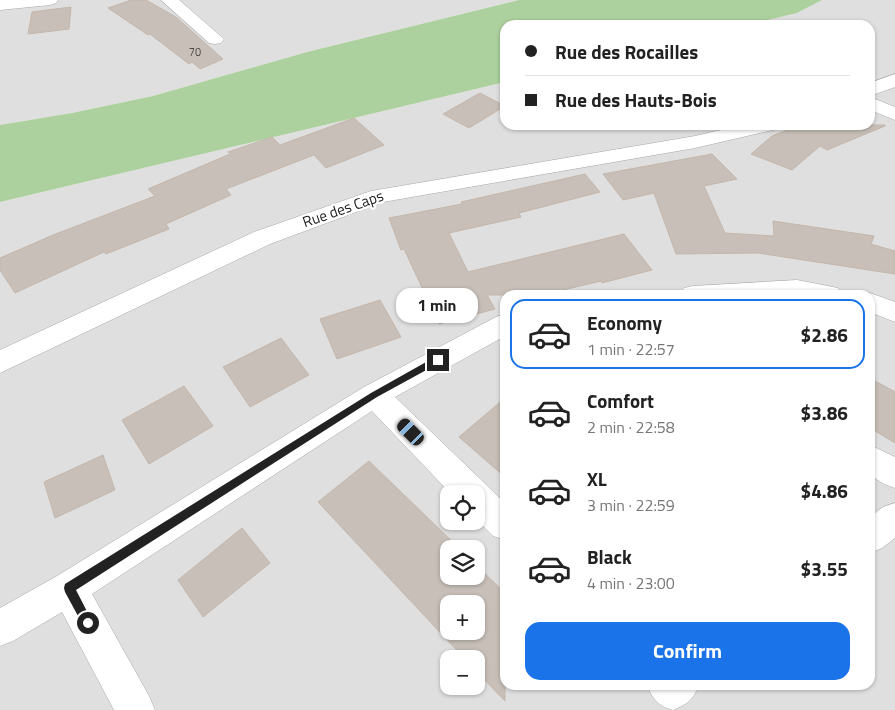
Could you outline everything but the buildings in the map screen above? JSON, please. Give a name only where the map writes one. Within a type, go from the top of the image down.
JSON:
[{"type":"street","points":[[0,5],[50,0]]},
{"type":"street","points":[[169,0],[215,39]]},
{"type":"street","points":[[875,88],[895,80]]},
{"type":"street","points":[[875,106],[895,114]]},
{"type":"street","name":"Rue des Caps","points":[[0,362],[262,238],[379,196],[695,142],[748,130]]},
{"type":"street","points":[[780,290],[802,290]]},
{"type":"street","points":[[875,304],[895,312]]},
{"type":"street","points":[[0,628],[69,588],[374,395],[500,327]]},
{"type":"street","points":[[374,395],[464,485]]},
{"type":"street","points":[[875,461],[895,474]]},
{"type":"street","points":[[485,506],[500,520]]},
{"type":"street","points":[[875,533],[895,518]]},
{"type":"street","points":[[69,588],[135,710]]},
{"type":"shaded area","points":[[0,0],[519,0],[307,52],[153,96],[72,113],[0,125]]},
{"type":"shaded area","points":[[822,0],[895,0],[895,710],[0,710],[0,202],[500,83],[500,130],[875,130],[875,20],[767,20],[797,13]]},
{"type":"green space","points":[[519,0],[822,0],[797,13],[767,20],[500,20],[500,83],[0,202],[0,125],[72,113],[153,96],[307,52]]},
{"type":"route","points":[[88,623],[69,588],[374,395],[438,360]]}]
